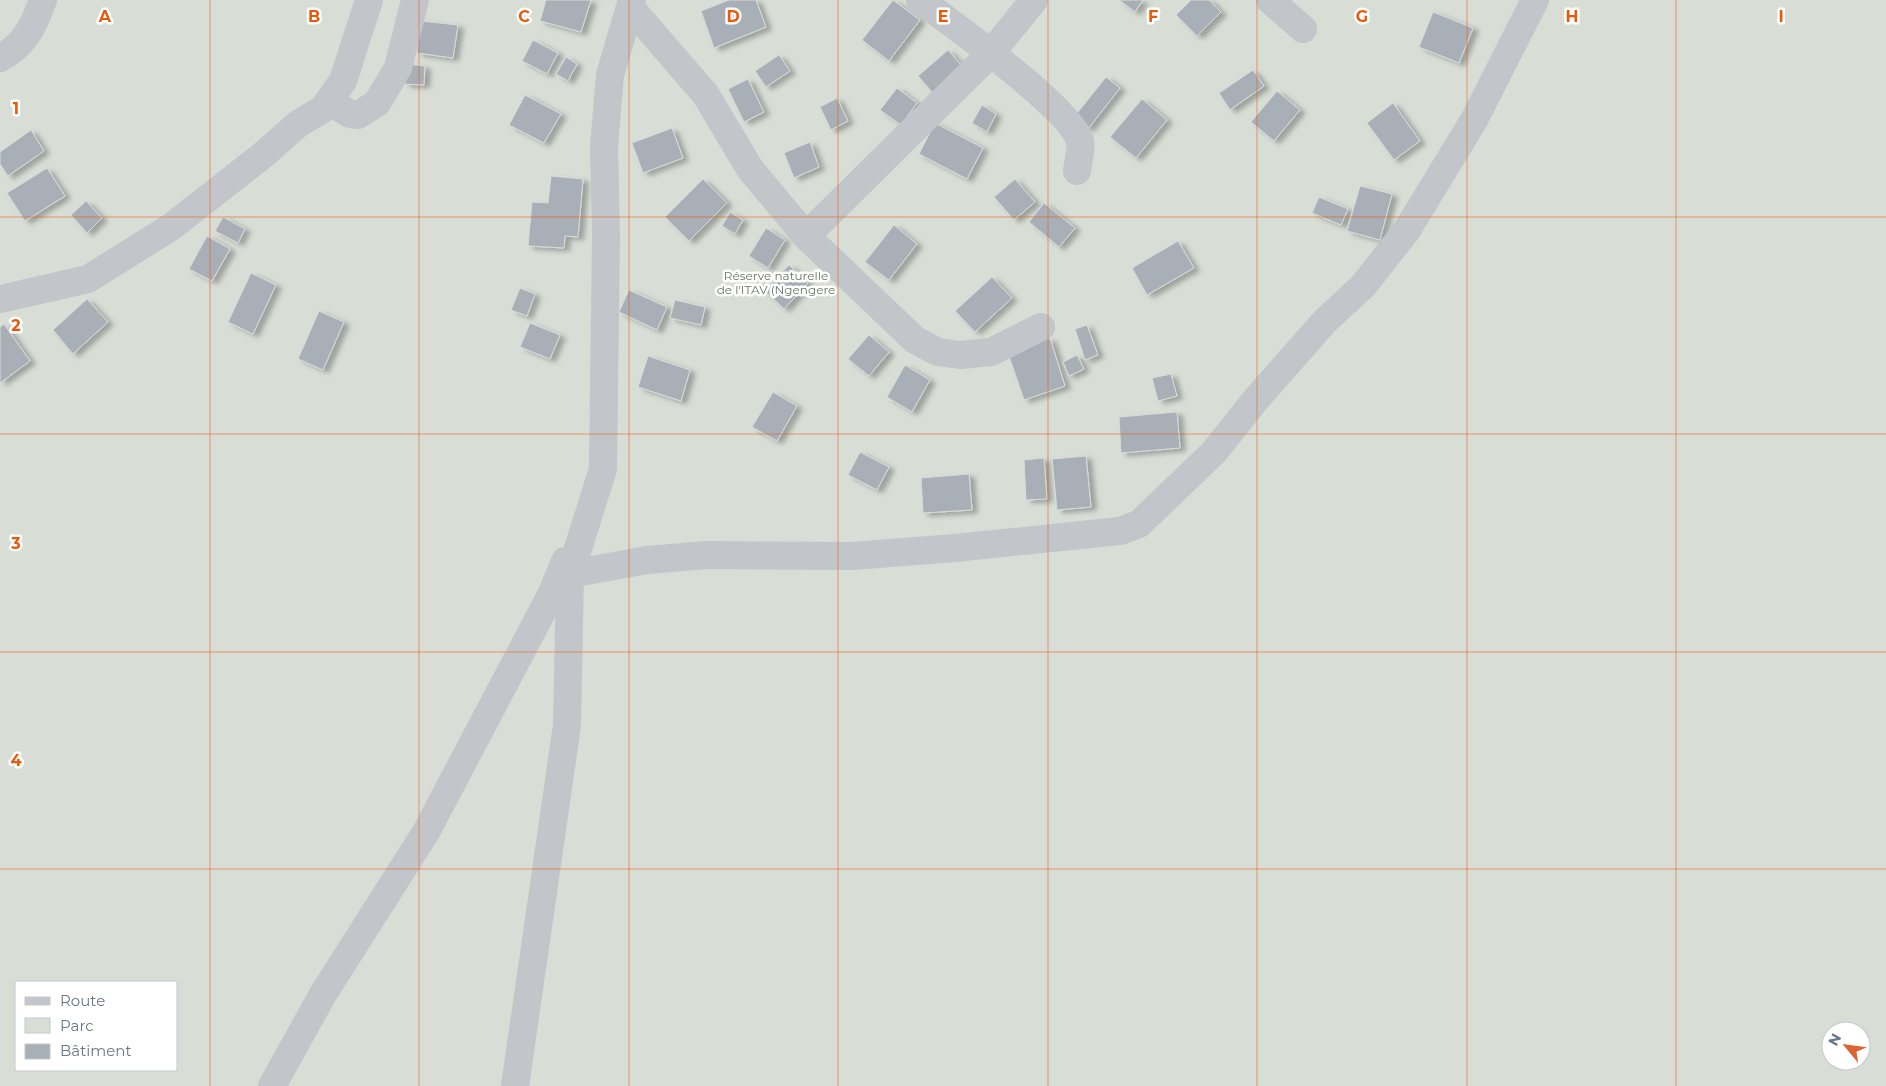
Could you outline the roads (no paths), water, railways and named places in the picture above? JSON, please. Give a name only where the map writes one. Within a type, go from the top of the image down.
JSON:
[{"type":"street","points":[[0,58],[25,40],[36,20],[43,0]]},
{"type":"street","points":[[0,300],[88,279],[97,274],[171,227],[263,155],[298,124],[323,108],[343,81],[369,0]]},
{"type":"street","points":[[329,101],[350,114],[358,115],[377,103],[398,68],[415,0]]},
{"type":"street","points":[[920,0],[990,53],[1067,119],[1080,141],[1077,171]]},
{"type":"street","points":[[806,236],[990,53],[1034,0]]},
{"type":"street","points":[[1270,0],[1303,29]]},
{"type":"street","points":[[570,574],[647,560],[707,555],[852,556],[955,548],[1120,532],[1139,524],[1214,452],[1257,398],[1326,320],[1363,286],[1396,244],[1474,120],[1535,0]]},
{"type":"street","points":[[515,1086],[567,725],[570,574],[603,469],[606,235],[604,146],[610,75],[631,4]]},
{"type":"street","points":[[631,4],[706,95],[750,169],[806,236],[916,340],[938,352],[960,355],[991,352],[1041,327]]},
{"type":"street","points":[[272,1086],[323,994],[426,832],[552,593],[603,469]]},
{"type":"park label","name":"Réserve naturelle de l'ITAV (Ngengere","points":[[776,283]]}]
